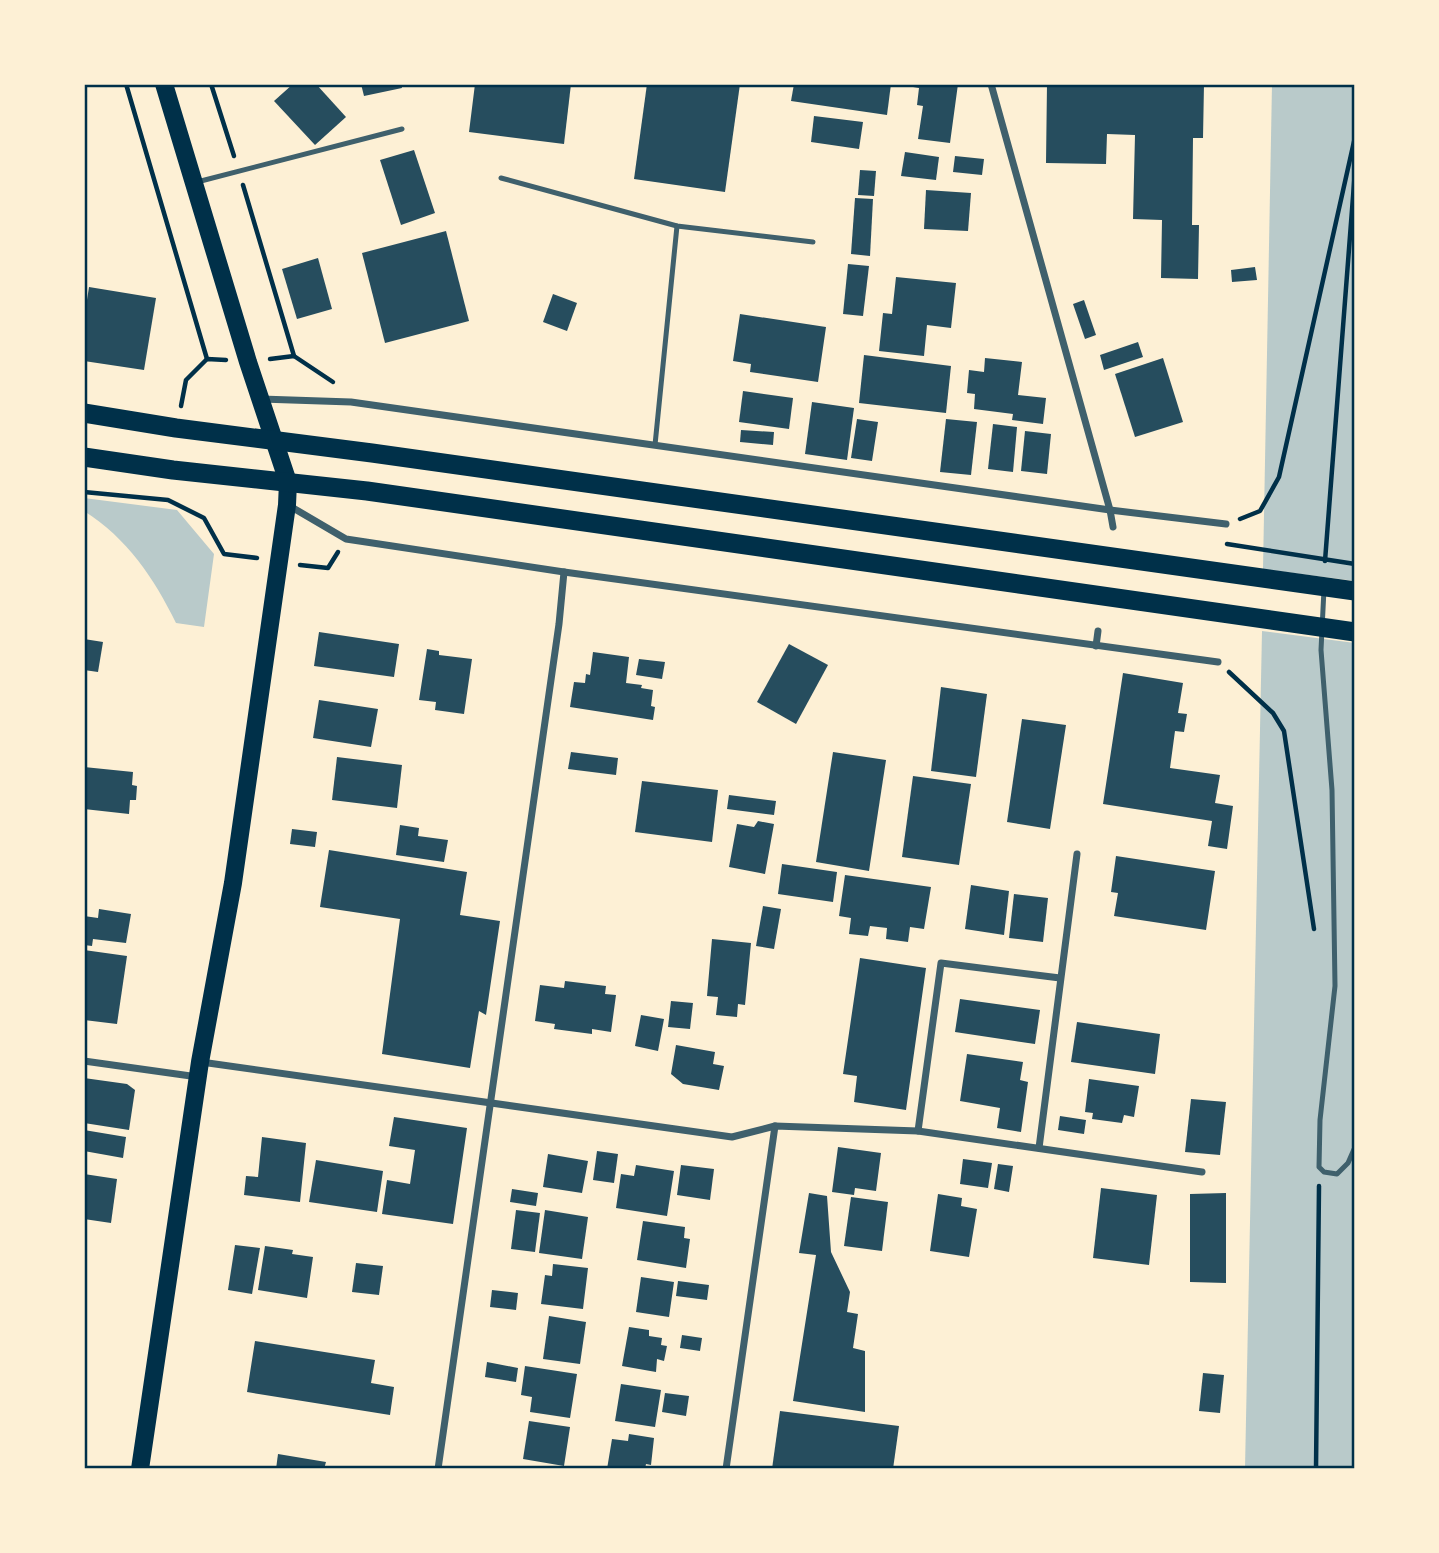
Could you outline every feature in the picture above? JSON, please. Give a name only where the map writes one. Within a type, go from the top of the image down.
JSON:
[{"type":"highway","points":[[84,413],[1355,591]]},
{"type":"highway","points":[[84,457],[173,470],[380,492],[1355,632]]},
{"type":"main road","points":[[140,1469],[200,1070],[233,883],[287,505],[288,482],[164,84]]},
{"type":"street","points":[[990,84],[1113,527]]},
{"type":"street","points":[[260,399],[351,402],[1110,510],[1226,524]]},
{"type":"street","points":[[287,505],[346,539],[564,572],[1218,662]]},
{"type":"street","points":[[438,1469],[559,624],[564,572]]},
{"type":"street","points":[[1096,646],[1098,631]]},
{"type":"street","points":[[1039,1148],[1077,854]]},
{"type":"street","points":[[918,1131],[941,963],[1060,978]]},
{"type":"street","points":[[84,1061],[200,1070],[489,1102],[732,1137],[775,1126],[918,1131],[1202,1172]]},
{"type":"street","points":[[726,1469],[775,1126]]},
{"type":"lane","points":[[194,183],[402,129]]},
{"type":"lane","points":[[501,177],[677,226],[813,243]]},
{"type":"lane","points":[[654,445],[677,226]]},
{"type":"lane","points":[[1324,586],[1321,650],[1332,790],[1335,986],[1320,1120],[1319,1167],[1324,1172],[1337,1174],[1348,1163],[1355,1147]]},
{"type":"path","points":[[126,84],[207,359]]},
{"type":"path","points":[[211,84],[294,356]]},
{"type":"path","points":[[1226,524],[1260,511],[1279,477],[1355,136]]},
{"type":"path","points":[[1324,586],[1355,171]]},
{"type":"path","points":[[84,492],[168,500],[204,518],[224,554]]},
{"type":"path","points":[[1218,662],[1273,713],[1283,731],[1316,942]]},
{"type":"path","points":[[1316,1469],[1319,1167]]},
{"type":"shaded area","points":[[1272,84],[1355,84],[1355,581],[1263,569]]},
{"type":"shaded area","points":[[84,498],[177,510],[214,554],[204,627],[176,623],[138,560],[113,534],[84,511]]},
{"type":"shaded area","points":[[1262,631],[1355,643],[1355,1469],[1245,1469]]},
{"type":"building","points":[[293,84],[316,84],[346,117],[315,145],[274,101]]},
{"type":"building","points":[[361,84],[401,84],[402,88],[364,96]]},
{"type":"building","points":[[475,84],[571,84],[564,144],[469,132]]},
{"type":"building","points":[[647,84],[740,84],[725,192],[634,179]]},
{"type":"building","points":[[794,84],[891,84],[887,115],[791,101]]},
{"type":"building","points":[[914,84],[958,84],[950,143],[918,139],[923,106],[917,105],[919,88],[913,87]]},
{"type":"building","points":[[1047,84],[1204,84],[1203,138],[1193,138],[1192,225],[1199,225],[1198,279],[1161,278],[1162,220],[1133,219],[1135,135],[1107,134],[1106,164],[1046,163]]},
{"type":"building","points":[[814,116],[863,122],[859,149],[811,142]]},
{"type":"building","points":[[414,150],[435,213],[401,225],[380,160]]},
{"type":"building","points":[[905,152],[939,157],[936,180],[901,176]]},
{"type":"building","points":[[955,156],[984,159],[982,175],[953,172]]},
{"type":"building","points":[[860,170],[876,171],[874,196],[858,195]]},
{"type":"building","points":[[926,190],[971,193],[968,231],[924,229]]},
{"type":"building","points":[[855,198],[873,199],[870,256],[851,254]]},
{"type":"building","points":[[446,231],[469,321],[385,343],[362,253]]},
{"type":"building","points":[[318,258],[332,309],[297,319],[282,269]]},
{"type":"building","points":[[848,264],[869,266],[863,316],[843,314]]},
{"type":"building","points":[[1255,267],[1257,280],[1232,282],[1231,270]]},
{"type":"building","points":[[896,277],[956,283],[951,328],[927,325],[924,356],[879,351],[883,313],[892,314]]},
{"type":"building","points":[[89,287],[156,298],[144,370],[84,361],[84,319]]},
{"type":"building","points":[[553,294],[577,303],[567,331],[543,322]]},
{"type":"building","points":[[1084,300],[1096,335],[1085,339],[1073,304]]},
{"type":"building","points":[[740,314],[826,327],[818,382],[750,372],[751,364],[733,361]]},
{"type":"building","points":[[1138,342],[1143,357],[1104,370],[1100,355]]},
{"type":"building","points":[[864,355],[951,366],[946,413],[859,403]]},
{"type":"building","points":[[985,358],[1022,362],[1018,395],[1046,398],[1043,424],[1012,420],[1013,414],[974,409],[975,394],[967,393],[969,370],[984,372]]},
{"type":"building","points":[[1163,358],[1183,422],[1135,437],[1115,374]]},
{"type":"building","points":[[743,391],[793,398],[789,429],[739,422]]},
{"type":"building","points":[[812,402],[854,408],[847,460],[805,454]]},
{"type":"building","points":[[857,419],[878,422],[872,461],[851,458]]},
{"type":"building","points":[[946,419],[977,422],[971,475],[940,472]]},
{"type":"building","points":[[993,424],[1017,427],[1013,472],[988,469]]},
{"type":"building","points":[[741,430],[774,432],[773,445],[740,442]]},
{"type":"building","points":[[1025,431],[1051,434],[1047,474],[1021,471]]},
{"type":"building","points":[[319,632],[399,644],[394,677],[314,666]]},
{"type":"building","points":[[84,639],[103,642],[98,672],[84,670]]},
{"type":"building","points":[[789,644],[828,665],[796,724],[757,702]]},
{"type":"building","points":[[427,649],[439,651],[439,655],[472,659],[464,714],[435,710],[436,702],[419,700]]},
{"type":"building","points":[[593,652],[629,657],[626,683],[653,690],[653,720],[570,707],[574,682],[585,683],[586,674],[590,675]]},
{"type":"building","points":[[639,659],[665,662],[662,679],[636,675]]},
{"type":"building","points":[[1123,673],[1183,683],[1178,713],[1187,714],[1184,732],[1175,731],[1170,768],[1220,775],[1215,803],[1233,806],[1227,849],[1208,846],[1212,821],[1103,804]]},
{"type":"building","points":[[941,687],[987,694],[976,777],[931,771]]},
{"type":"building","points":[[319,700],[378,709],[371,747],[313,738]]},
{"type":"building","points":[[1022,719],[1066,725],[1050,829],[1007,822]]},
{"type":"building","points":[[571,752],[618,758],[616,775],[568,769]]},
{"type":"building","points":[[833,752],[886,760],[869,871],[816,862]]},
{"type":"building","points":[[337,757],[402,765],[397,808],[332,800]]},
{"type":"building","points":[[84,767],[133,772],[132,785],[137,786],[136,800],[130,800],[129,814],[84,809]]},
{"type":"building","points":[[913,776],[971,784],[959,865],[902,857]]},
{"type":"building","points":[[642,781],[718,790],[712,842],[635,832]]},
{"type":"building","points":[[729,795],[776,801],[774,815],[727,809]]},
{"type":"building","points":[[758,821],[774,824],[765,874],[729,867],[737,824],[754,827]]},
{"type":"building","points":[[400,825],[419,828],[418,836],[448,840],[444,862],[396,855]]},
{"type":"building","points":[[292,829],[317,832],[315,847],[290,844]]},
{"type":"building","points":[[329,850],[467,872],[460,915],[500,921],[486,1015],[479,1011],[470,1068],[382,1054],[400,919],[320,907]]},
{"type":"building","points":[[1116,856],[1215,871],[1206,930],[1114,916],[1118,893],[1111,892]]},
{"type":"building","points":[[782,864],[837,872],[833,902],[778,894]]},
{"type":"building","points":[[845,875],[931,887],[924,929],[910,927],[908,942],[886,939],[887,928],[870,926],[868,936],[849,934],[851,918],[839,916]]},
{"type":"building","points":[[971,885],[1009,891],[1004,935],[965,929]]},
{"type":"building","points":[[1014,894],[1048,898],[1043,942],[1009,938]]},
{"type":"building","points":[[763,906],[781,909],[774,949],[756,946]]},
{"type":"building","points":[[99,909],[131,914],[126,943],[93,939],[92,946],[84,945],[84,916],[98,918]]},
{"type":"building","points":[[712,939],[751,943],[745,1005],[738,1004],[737,1017],[716,1015],[718,997],[707,996]]},
{"type":"building","points":[[84,950],[127,956],[117,1024],[84,1020]]},
{"type":"building","points":[[860,958],[926,968],[906,1110],[854,1102],[857,1076],[843,1074]]},
{"type":"building","points":[[565,981],[606,986],[605,994],[616,995],[611,1032],[592,1029],[592,1034],[554,1029],[555,1024],[535,1021],[540,985],[564,988]]},
{"type":"building","points":[[960,999],[1040,1010],[1035,1044],[955,1032]]},
{"type":"building","points":[[671,1001],[693,1003],[690,1029],[668,1027]]},
{"type":"building","points":[[641,1015],[664,1019],[658,1051],[635,1046]]},
{"type":"building","points":[[1077,1022],[1160,1034],[1155,1074],[1071,1062]]},
{"type":"building","points":[[676,1045],[715,1052],[713,1064],[724,1066],[719,1090],[683,1084],[671,1074]]},
{"type":"building","points":[[967,1054],[1023,1062],[1020,1080],[1028,1082],[1021,1132],[997,1128],[1000,1108],[960,1101]]},
{"type":"building","points":[[84,1078],[127,1084],[135,1090],[129,1130],[84,1123]]},
{"type":"building","points":[[1089,1079],[1139,1086],[1134,1117],[1124,1115],[1122,1123],[1092,1119],[1093,1113],[1085,1112]]},
{"type":"building","points":[[1191,1099],[1226,1102],[1220,1155],[1185,1152]]},
{"type":"building","points":[[1060,1116],[1086,1120],[1084,1134],[1058,1130]]},
{"type":"building","points":[[394,1117],[467,1128],[453,1224],[382,1214],[387,1180],[410,1184],[415,1150],[389,1146]]},
{"type":"building","points":[[84,1130],[126,1137],[123,1158],[84,1151]]},
{"type":"building","points":[[262,1137],[306,1143],[300,1202],[244,1195],[246,1176],[258,1177]]},
{"type":"building","points":[[838,1147],[881,1153],[876,1191],[855,1188],[854,1195],[832,1192]]},
{"type":"building","points":[[597,1151],[618,1154],[614,1183],[593,1180]]},
{"type":"building","points":[[548,1154],[588,1161],[582,1193],[543,1187]]},
{"type":"building","points":[[963,1159],[992,1163],[988,1188],[960,1184]]},
{"type":"building","points":[[316,1160],[383,1171],[377,1212],[309,1202]]},
{"type":"building","points":[[998,1164],[1013,1166],[1009,1192],[994,1189]]},
{"type":"building","points":[[636,1165],[674,1171],[667,1216],[616,1208],[621,1174],[634,1176]]},
{"type":"building","points":[[681,1165],[714,1169],[710,1200],[677,1195]]},
{"type":"building","points":[[84,1174],[117,1179],[111,1223],[84,1219]]},
{"type":"building","points":[[1101,1188],[1157,1195],[1149,1265],[1093,1258]]},
{"type":"building","points":[[512,1189],[538,1193],[536,1206],[510,1202]]},
{"type":"building","points":[[809,1193],[827,1196],[831,1252],[850,1292],[847,1312],[858,1314],[853,1348],[865,1351],[865,1412],[793,1401],[816,1255],[799,1253]]},
{"type":"building","points":[[1226,1193],[1226,1283],[1190,1282],[1190,1194]]},
{"type":"building","points":[[938,1194],[962,1198],[961,1206],[977,1209],[969,1257],[930,1251]]},
{"type":"building","points":[[851,1197],[888,1202],[882,1251],[844,1246]]},
{"type":"building","points":[[516,1210],[540,1213],[535,1252],[511,1249]]},
{"type":"building","points":[[545,1210],[588,1217],[582,1259],[539,1253]]},
{"type":"building","points":[[643,1221],[685,1227],[684,1238],[690,1239],[686,1268],[637,1260]]},
{"type":"building","points":[[235,1245],[260,1248],[252,1294],[228,1290]]},
{"type":"building","points":[[265,1246],[293,1250],[292,1254],[313,1257],[307,1298],[258,1290]]},
{"type":"building","points":[[356,1263],[383,1266],[379,1295],[352,1292]]},
{"type":"building","points":[[553,1264],[588,1268],[583,1309],[541,1304],[545,1275],[552,1276]]},
{"type":"building","points":[[641,1277],[674,1282],[669,1317],[636,1312]]},
{"type":"building","points":[[678,1281],[709,1285],[707,1300],[676,1296]]},
{"type":"building","points":[[492,1290],[518,1293],[516,1310],[490,1307]]},
{"type":"building","points":[[549,1316],[586,1322],[580,1364],[543,1359]]},
{"type":"building","points":[[629,1327],[649,1330],[649,1336],[662,1338],[661,1345],[667,1346],[664,1361],[657,1359],[656,1372],[622,1366]]},
{"type":"building","points":[[682,1335],[702,1338],[700,1351],[680,1348]]},
{"type":"building","points":[[255,1341],[375,1360],[371,1383],[394,1387],[390,1415],[247,1392]]},
{"type":"building","points":[[487,1362],[518,1368],[516,1382],[485,1377]]},
{"type":"building","points":[[525,1366],[577,1374],[570,1418],[530,1412],[532,1397],[521,1395]]},
{"type":"building","points":[[1203,1373],[1224,1375],[1220,1413],[1199,1411]]},
{"type":"building","points":[[621,1384],[661,1390],[655,1427],[615,1421]]},
{"type":"building","points":[[665,1393],[689,1396],[686,1416],[662,1412]]},
{"type":"building","points":[[780,1411],[899,1426],[893,1469],[772,1469]]},
{"type":"building","points":[[529,1421],[570,1427],[564,1466],[523,1459]]},
{"type":"building","points":[[629,1434],[654,1438],[651,1465],[646,1464],[645,1469],[607,1469],[612,1439],[628,1441]]},
{"type":"building","points":[[278,1454],[326,1462],[324,1469],[276,1469]]}]
